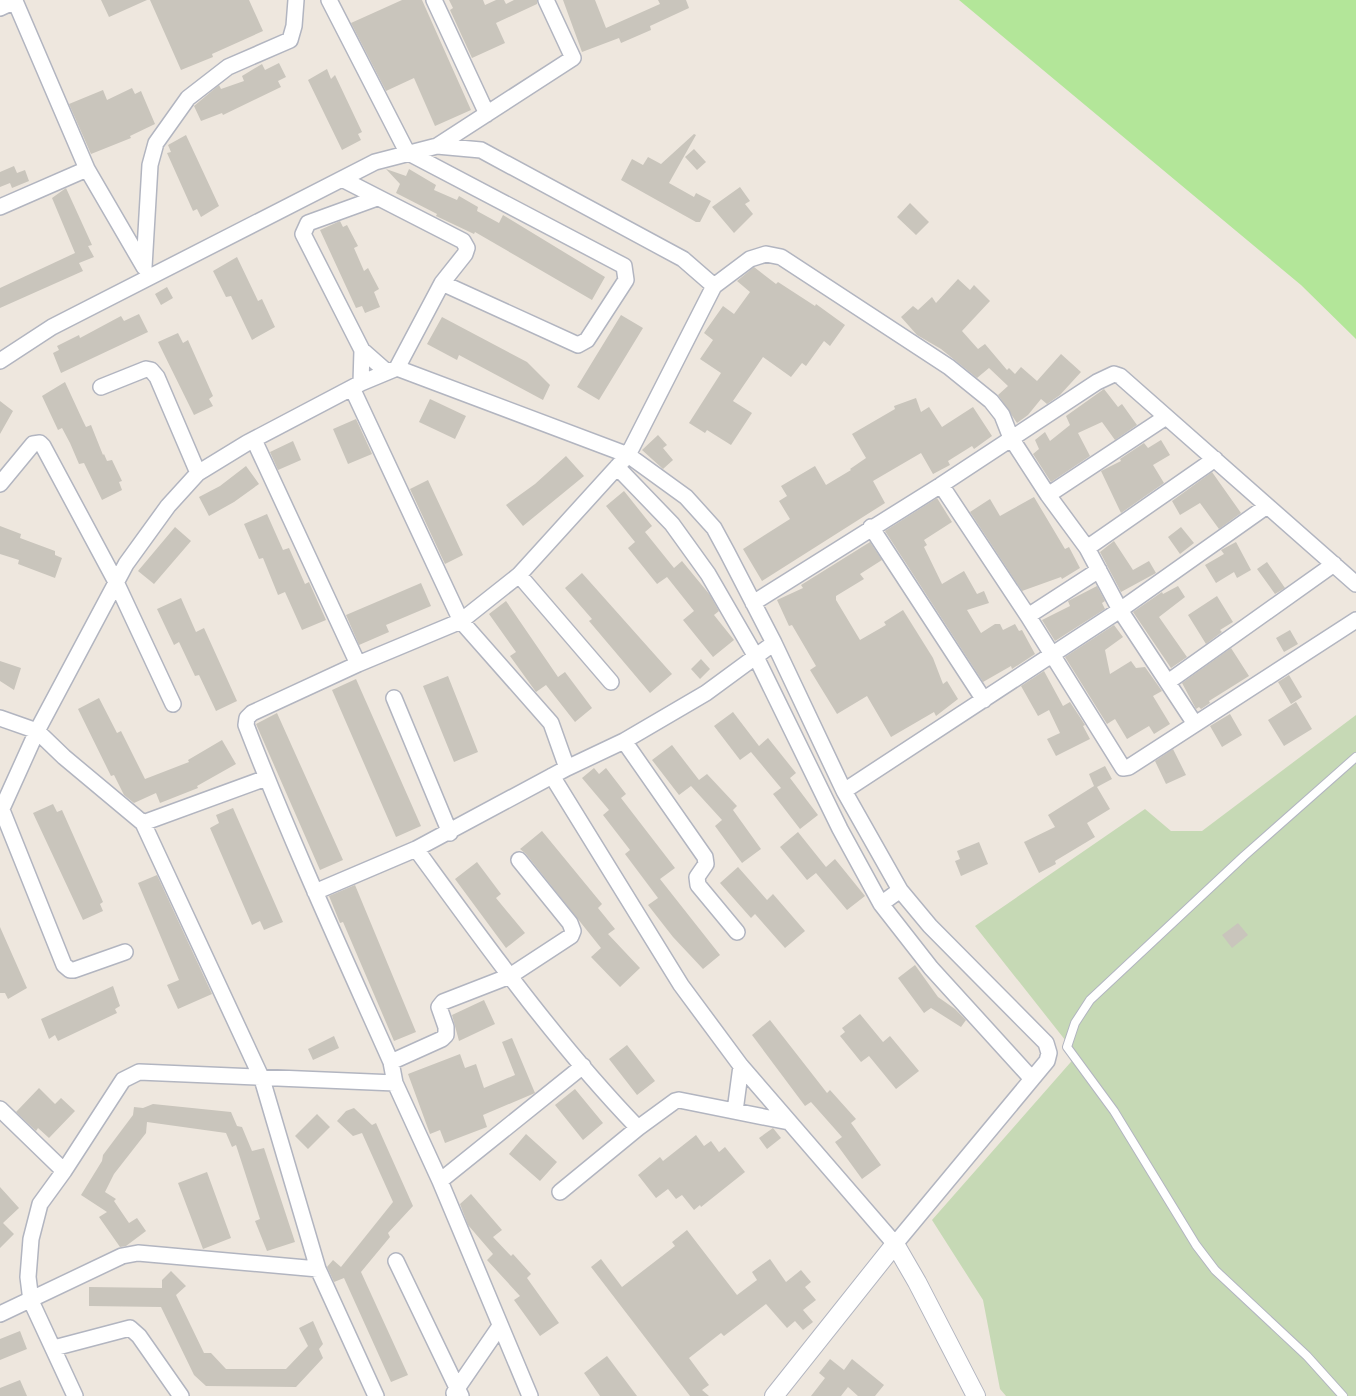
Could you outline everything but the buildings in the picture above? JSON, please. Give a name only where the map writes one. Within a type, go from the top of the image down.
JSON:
[{"type":"street","points":[[147,272],[150,165],[156,143],[188,98],[222,72],[290,40],[294,26],[296,0]]},
{"type":"street","points":[[328,0],[407,152],[624,266],[627,275],[626,280],[587,340],[578,345],[442,283]]},
{"type":"street","points":[[434,0],[487,114]]},
{"type":"street","points":[[437,146],[573,58],[546,0]]},
{"type":"street","points":[[0,7],[16,1],[87,169],[147,272]]},
{"type":"street","points":[[0,360],[52,327],[147,272],[375,162],[407,152],[437,146],[481,150],[683,259],[714,286]]},
{"type":"street","points":[[0,207],[87,169]]},
{"type":"street","points":[[125,952],[74,970],[70,970],[64,965],[1,811],[37,731],[116,582],[126,564],[168,506],[198,474],[254,440],[357,386],[392,370],[442,283],[465,254],[466,245],[342,179]]},
{"type":"street","points":[[377,198],[308,223],[303,234],[362,350],[392,370],[628,455],[686,497],[702,513],[714,528],[774,643],[844,791],[900,890],[930,926],[1046,1043],[1049,1054],[1048,1061],[894,1244],[774,1396]]},
{"type":"street","points":[[530,1396],[440,1181],[395,1083],[391,1062],[266,778],[246,725],[247,718],[358,664],[461,621],[519,576],[628,455],[714,286],[750,259],[766,254],[781,257],[949,367],[991,401],[1002,415],[1011,438],[1048,495],[1087,548],[1120,610],[1196,724]]},
{"type":"street","points":[[362,350],[357,386],[461,621],[551,724],[567,768]]},
{"type":"street","points":[[101,387],[146,369],[151,370],[156,377],[198,474]]},
{"type":"street","points":[[753,603],[871,527],[941,485],[1097,382],[1114,374],[1120,376],[1356,584]]},
{"type":"street","points":[[1048,495],[1166,417]]},
{"type":"street","points":[[254,440],[358,664]]},
{"type":"street","points":[[0,484],[33,444],[40,443],[116,582],[173,704]]},
{"type":"street","points":[[1087,548],[1215,460]]},
{"type":"street","points":[[617,467],[672,524],[708,574],[756,657],[840,829],[881,904],[931,968],[1032,1079]]},
{"type":"street","points":[[941,485],[1028,616],[1123,768],[1129,767],[1356,620]]},
{"type":"street","points":[[844,791],[1120,610],[1267,506]]},
{"type":"street","points":[[871,527],[984,700]]},
{"type":"street","points":[[1168,682],[1334,564]]},
{"type":"street","points":[[1028,616],[1099,570]]},
{"type":"street","points":[[519,576],[611,682]]},
{"type":"street","points":[[315,892],[416,850],[567,768],[624,741],[706,693],[774,643]]},
{"type":"street","points":[[394,698],[450,833]]},
{"type":"street","points":[[0,718],[37,731],[64,757],[143,823],[262,1079],[318,1270],[376,1396]]},
{"type":"street","points":[[624,741],[704,857],[706,864],[697,877],[698,885],[737,932]]},
{"type":"street","points":[[552,776],[681,985],[741,1066],[894,1244],[917,1282],[976,1396]]},
{"type":"street","points":[[143,823],[266,778]]},
{"type":"street","points":[[416,850],[510,976],[583,1066],[638,1128]]},
{"type":"street","points":[[391,1062],[442,1039],[446,1035],[446,1027],[439,1007],[443,1002],[510,976],[571,936],[574,931],[570,923],[519,860]]},
{"type":"street","points":[[881,904],[900,890]]},
{"type":"street","points":[[440,1181],[583,1066]]},
{"type":"street","points":[[735,1110],[741,1066]]},
{"type":"street","points":[[75,1396],[31,1301],[28,1263],[35,1216],[40,1204],[64,1171],[120,1084],[130,1075],[139,1072],[262,1079],[395,1083]]},
{"type":"street","points":[[560,1192],[638,1128],[679,1100],[789,1122]]},
{"type":"street","points":[[0,1109],[64,1171]]},
{"type":"street","points":[[0,1314],[31,1301],[122,1256],[138,1254],[318,1270]]},
{"type":"street","points":[[396,1262],[457,1393]]},
{"type":"street","points":[[457,1393],[500,1326]]},
{"type":"street","points":[[54,1348],[130,1328],[140,1336],[180,1396]]},
{"type":"lane","points":[[1343,1396],[1307,1356],[1215,1270],[1196,1245],[1114,1111],[1068,1047],[1075,1023],[1090,1000],[1251,850],[1356,757]]},
{"type":"green space","points":[[959,0],[1356,0],[1356,339],[1301,285]]},
{"type":"green space","points":[[1356,715],[1356,1396],[1006,1396],[1000,1389],[983,1300],[932,1220],[1077,1055],[975,926],[1145,809],[1171,831],[1202,831]]}]
